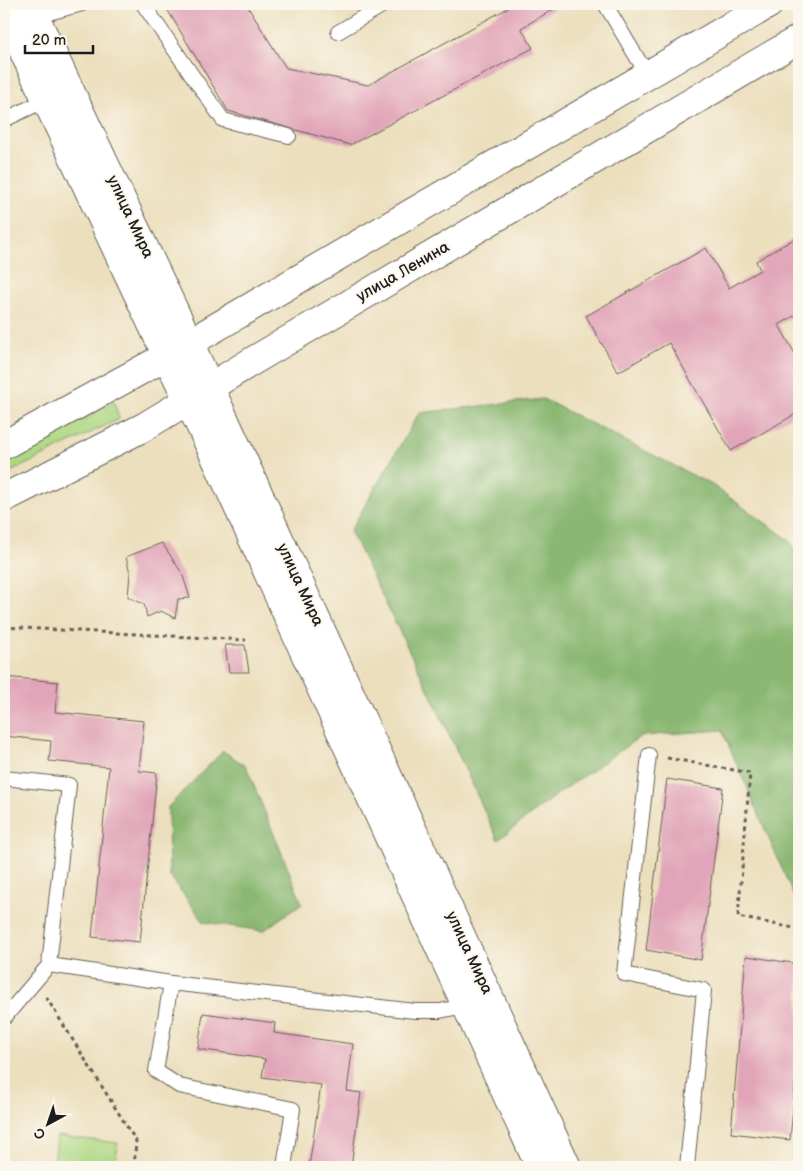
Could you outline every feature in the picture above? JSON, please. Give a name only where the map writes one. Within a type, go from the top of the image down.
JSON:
[{"type":"main road","points":[[4,445],[178,349],[770,4]]},
{"type":"main road","name":"улица Мира","points":[[19,13],[199,394],[477,1001],[540,1167]]},
{"type":"main road","name":"улица Ленина","points":[[4,498],[144,427],[256,358],[799,39]]},
{"type":"main road","name":"улица Мира","points":[[477,1001],[567,1167]]},
{"type":"lane","points":[[19,13],[82,4]]},
{"type":"lane","points":[[143,4],[223,120],[289,136]]},
{"type":"lane","points":[[338,32],[385,4]]},
{"type":"lane","points":[[605,4],[648,76]]},
{"type":"lane","points":[[4,120],[58,95]]},
{"type":"lane","points":[[649,755],[624,974],[704,990],[687,1167]]},
{"type":"lane","points":[[4,778],[69,785],[49,965],[4,1018]]},
{"type":"lane","points":[[49,965],[171,983],[415,1011],[440,1011],[477,1001]]},
{"type":"lane","points":[[171,983],[156,1071],[179,1086],[293,1109],[284,1167]]},
{"type":"path","points":[[4,627],[246,640]]},
{"type":"path","points":[[649,755],[750,773],[738,917],[799,929]]},
{"type":"path","points":[[36,981],[136,1141],[134,1167]]},
{"type":"green space","points":[[543,399],[712,485],[788,539],[799,554],[799,908],[722,730],[641,736],[552,798],[498,840],[427,687],[350,531],[419,413]]},
{"type":"green space","points":[[114,401],[119,419],[4,475],[4,464]]},
{"type":"green space","points":[[223,751],[246,766],[302,903],[263,931],[204,922],[169,875],[168,807]]},
{"type":"green space","points":[[57,1136],[118,1143],[115,1167],[54,1167]]},
{"type":"building","points":[[164,4],[246,4],[286,68],[368,85],[508,8],[506,4],[561,5],[521,28],[533,48],[350,145],[228,111]]},
{"type":"building","points":[[799,236],[799,313],[779,325],[799,361],[799,412],[731,451],[669,343],[618,372],[586,316],[706,248],[729,288],[760,270],[756,261]]},
{"type":"building","points":[[162,543],[182,573],[190,598],[178,599],[175,618],[161,611],[147,617],[144,604],[128,597],[130,573],[126,557]]},
{"type":"building","points":[[225,645],[245,645],[249,672],[229,672]]},
{"type":"building","points":[[4,677],[58,682],[55,712],[144,721],[139,771],[157,773],[140,942],[92,937],[109,767],[49,761],[51,741],[4,736]]},
{"type":"building","points":[[667,779],[723,788],[701,960],[646,950]]},
{"type":"building","points":[[746,956],[799,964],[799,1042],[790,1140],[731,1133]]},
{"type":"building","points":[[203,1013],[275,1023],[274,1033],[353,1044],[347,1091],[361,1093],[351,1167],[309,1167],[321,1085],[262,1077],[265,1059],[198,1049]]}]
